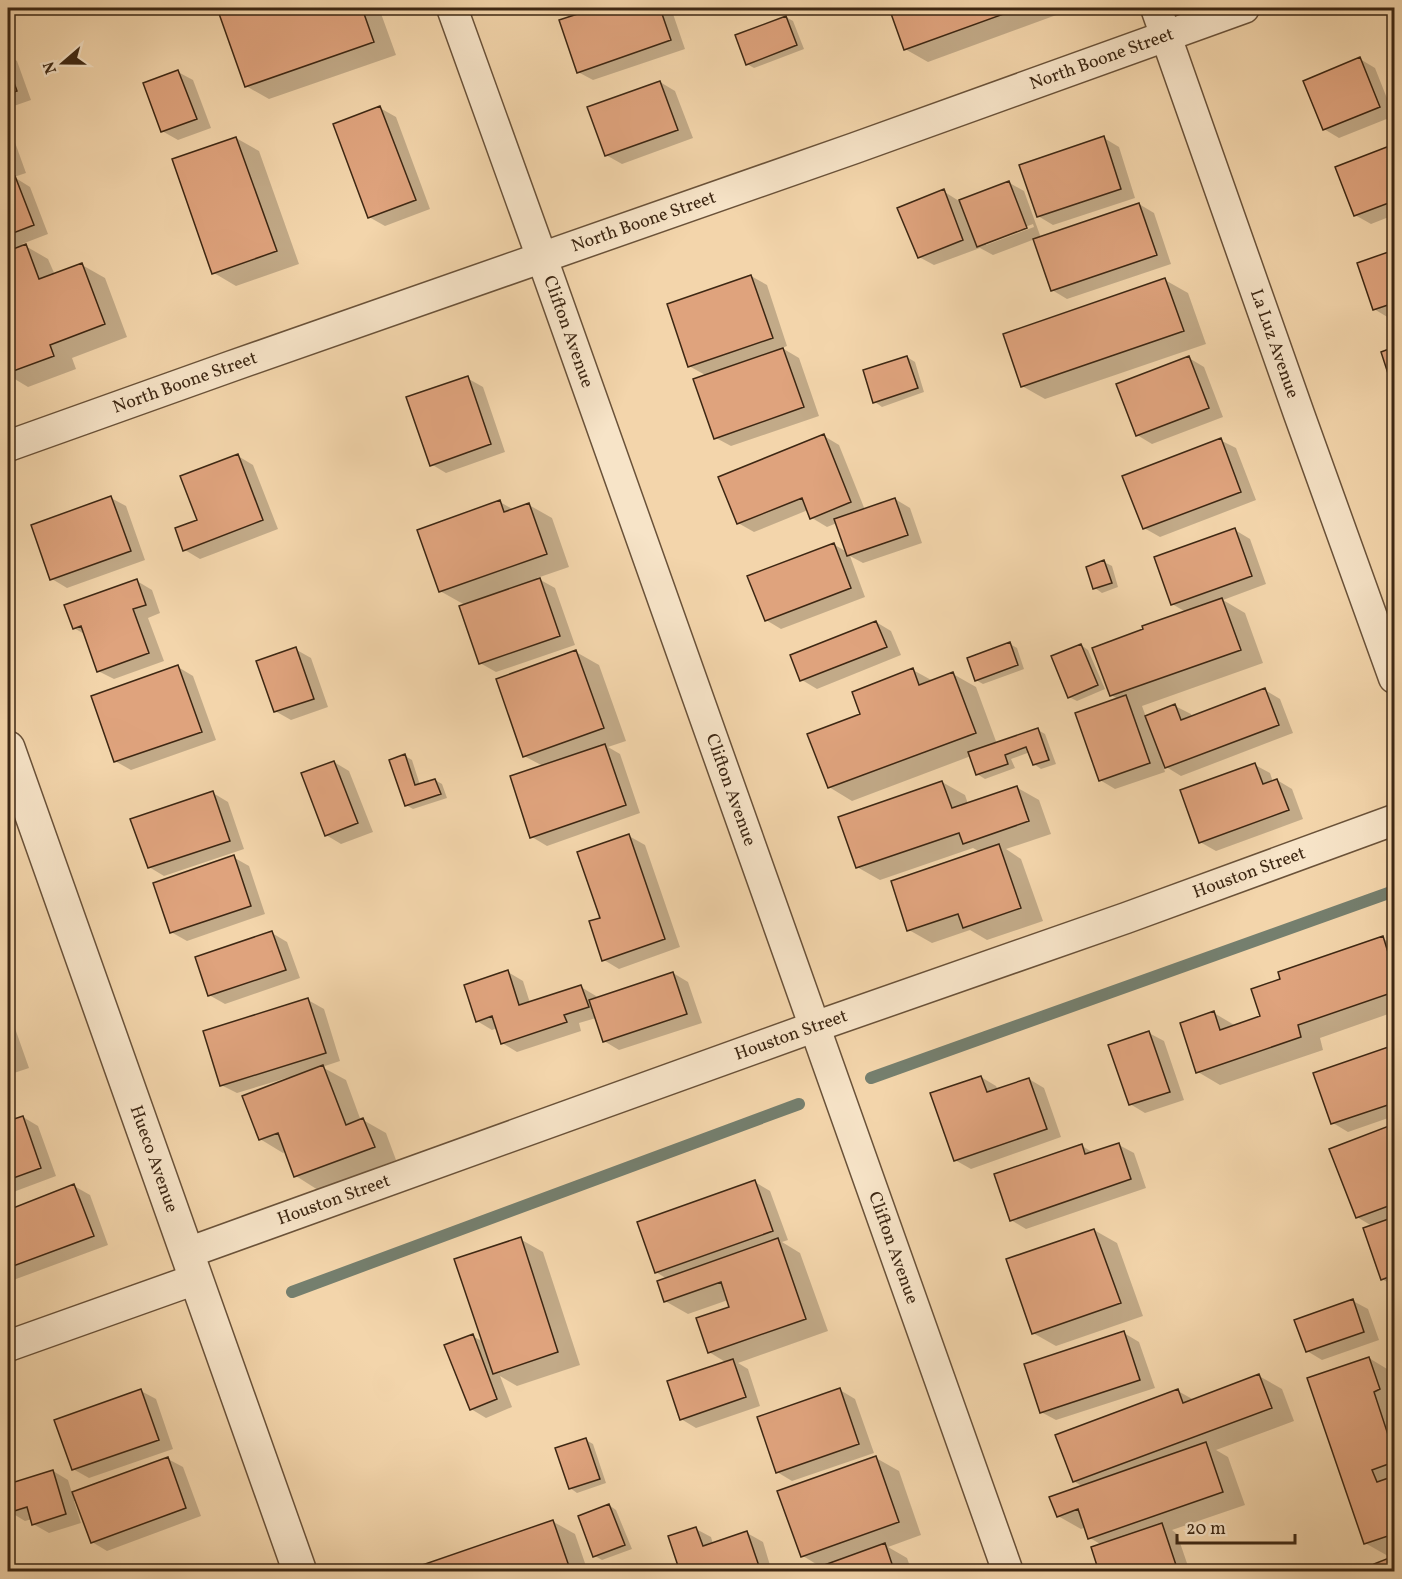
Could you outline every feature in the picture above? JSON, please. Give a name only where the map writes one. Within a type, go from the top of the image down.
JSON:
[{"type":"street","name":"Clifton Avenue","points":[[452,8],[1008,1572]]},
{"type":"street","name":"La Luz Avenue","points":[[1156,8],[1395,678]]},
{"type":"street","name":"North Boone Street","points":[[8,446],[855,148],[1244,8]]},
{"type":"street","name":"Hueco Avenue","points":[[8,748],[300,1572]]},
{"type":"street","name":"Houston Street","points":[[8,1346],[192,1266],[814,1027],[1126,918],[1395,820]]},
{"type":"building","points":[[217,8],[362,8],[374,42],[245,87]]},
{"type":"building","points":[[596,8],[660,8],[671,40],[577,73],[559,20]]},
{"type":"building","points":[[889,8],[1020,8],[904,50]]},
{"type":"building","points":[[786,16],[797,45],[746,65],[735,35]]},
{"type":"building","points":[[1360,57],[1380,107],[1323,130],[1303,81]]},
{"type":"building","points":[[8,66],[17,91],[8,94]]},
{"type":"building","points":[[178,70],[197,119],[161,132],[143,83]]},
{"type":"building","points":[[660,81],[678,130],[605,156],[587,107]]},
{"type":"building","points":[[380,106],[416,200],[368,218],[333,124]]},
{"type":"building","points":[[1104,136],[1121,189],[1037,217],[1019,165]]},
{"type":"building","points":[[236,137],[277,251],[212,274],[172,159]]},
{"type":"building","points":[[1392,145],[1394,201],[1354,216],[1335,167]]},
{"type":"building","points":[[15,176],[34,225],[8,235],[8,179]]},
{"type":"building","points":[[1009,181],[1027,228],[977,247],[959,200]]},
{"type":"building","points":[[944,189],[963,240],[918,258],[897,208]]},
{"type":"building","points":[[1139,203],[1157,255],[1051,291],[1033,239]]},
{"type":"building","points":[[26,244],[39,279],[82,263],[105,324],[50,345],[54,356],[8,373],[8,251]]},
{"type":"building","points":[[1394,250],[1394,303],[1373,310],[1357,263]]},
{"type":"building","points":[[751,275],[773,338],[688,367],[667,304]]},
{"type":"building","points":[[1165,278],[1184,331],[1021,387],[1003,334]]},
{"type":"building","points":[[1394,347],[1394,392],[1381,352]]},
{"type":"building","points":[[783,348],[804,407],[714,439],[693,379]]},
{"type":"building","points":[[907,356],[918,388],[873,403],[863,370]]},
{"type":"building","points":[[1189,356],[1209,408],[1136,436],[1116,384]]},
{"type":"building","points":[[468,376],[491,444],[430,466],[406,397]]},
{"type":"building","points":[[824,434],[851,502],[810,519],[802,498],[737,524],[718,477]]},
{"type":"building","points":[[1221,438],[1241,492],[1143,529],[1122,476]]},
{"type":"building","points":[[238,454],[263,520],[183,551],[175,528],[197,520],[180,476]]},
{"type":"building","points":[[111,496],[131,551],[50,580],[31,525]]},
{"type":"building","points":[[895,498],[908,535],[847,556],[834,519]]},
{"type":"building","points":[[500,500],[504,512],[529,503],[547,554],[439,592],[417,530]]},
{"type":"building","points":[[1235,528],[1252,576],[1171,605],[1154,557]]},
{"type":"building","points":[[834,543],[851,588],[765,621],[747,576]]},
{"type":"building","points":[[1104,560],[1112,583],[1093,589],[1086,567]]},
{"type":"building","points":[[540,578],[560,636],[479,664],[459,606]]},
{"type":"building","points":[[137,579],[146,605],[133,609],[149,653],[97,672],[81,626],[73,629],[64,605]]},
{"type":"building","points":[[1222,598],[1241,650],[1110,696],[1092,648],[1143,629],[1142,626]]},
{"type":"building","points":[[876,621],[887,647],[800,681],[790,655]]},
{"type":"building","points":[[1010,642],[1018,665],[975,681],[967,658]]},
{"type":"building","points":[[1081,644],[1098,685],[1068,698],[1051,656]]},
{"type":"building","points":[[296,647],[314,699],[274,712],[256,661]]},
{"type":"building","points":[[576,650],[604,728],[523,757],[496,679]]},
{"type":"building","points":[[178,665],[202,732],[114,762],[91,696]]},
{"type":"building","points":[[913,668],[919,685],[953,672],[976,733],[828,788],[807,734],[860,714],[852,692]]},
{"type":"building","points":[[1265,688],[1279,725],[1165,768],[1145,716],[1175,704],[1181,720]]},
{"type":"building","points":[[1126,695],[1150,763],[1099,781],[1075,713]]},
{"type":"building","points":[[1038,728],[1049,760],[1033,765],[1026,747],[1005,755],[1008,764],[976,775],[968,752]]},
{"type":"building","points":[[605,744],[626,805],[530,838],[510,776]]},
{"type":"building","points":[[405,754],[415,785],[435,779],[441,794],[405,806],[389,760]]},
{"type":"building","points":[[334,761],[358,823],[325,836],[301,773]]},
{"type":"building","points":[[1255,763],[1263,784],[1277,779],[1289,810],[1199,843],[1180,790]]},
{"type":"building","points":[[942,781],[952,808],[1017,786],[1029,821],[963,844],[959,833],[856,868],[838,817]]},
{"type":"building","points":[[213,791],[230,841],[148,868],[130,819]]},
{"type":"building","points":[[629,834],[665,939],[602,961],[589,921],[600,918],[577,852]]},
{"type":"building","points":[[999,844],[1021,908],[963,928],[958,914],[907,931],[891,881]]},
{"type":"building","points":[[234,855],[251,906],[170,933],[153,883]]},
{"type":"building","points":[[272,931],[286,970],[208,996],[195,957]]},
{"type":"building","points":[[1383,936],[1394,972],[1394,992],[1298,1025],[1301,1037],[1196,1073],[1180,1023],[1214,1011],[1220,1030],[1260,1016],[1251,989],[1280,979],[1278,972]]},
{"type":"building","points":[[508,970],[519,1005],[581,985],[589,1007],[564,1015],[567,1022],[501,1044],[492,1016],[476,1022],[464,985]]},
{"type":"building","points":[[673,972],[687,1014],[603,1042],[589,1000]]},
{"type":"building","points":[[308,998],[326,1053],[220,1086],[203,1031]]},
{"type":"building","points":[[1149,1031],[1170,1092],[1129,1105],[1108,1045]]},
{"type":"building","points":[[8,1040],[14,1059],[8,1061]]},
{"type":"building","points":[[1394,1045],[1394,1103],[1331,1124],[1313,1073]]},
{"type":"building","points":[[323,1065],[346,1125],[363,1118],[375,1147],[294,1177],[278,1133],[259,1140],[242,1096]]},
{"type":"building","points":[[981,1076],[987,1092],[1029,1078],[1047,1129],[954,1161],[930,1093]]},
{"type":"building","points":[[23,1116],[41,1168],[8,1180],[8,1121]]},
{"type":"building","points":[[1394,1124],[1394,1204],[1356,1218],[1329,1149]]},
{"type":"building","points":[[1119,1143],[1131,1179],[1010,1221],[994,1174],[1082,1144],[1085,1154]]},
{"type":"building","points":[[755,1180],[773,1231],[655,1273],[637,1222]]},
{"type":"building","points":[[74,1184],[94,1236],[8,1268],[8,1210]]},
{"type":"building","points":[[1394,1217],[1394,1275],[1381,1280],[1363,1228]]},
{"type":"building","points":[[1094,1229],[1121,1303],[1032,1334],[1006,1259]]},
{"type":"building","points":[[521,1237],[558,1352],[493,1374],[454,1259]]},
{"type":"building","points":[[778,1238],[806,1319],[708,1353],[696,1318],[729,1307],[721,1282],[664,1302],[657,1281]]},
{"type":"building","points":[[1353,1299],[1364,1332],[1306,1352],[1294,1320]]},
{"type":"building","points":[[1124,1331],[1140,1380],[1040,1413],[1024,1364]]},
{"type":"building","points":[[473,1334],[497,1399],[470,1410],[444,1345]]},
{"type":"building","points":[[1369,1357],[1380,1389],[1374,1392],[1394,1453],[1394,1462],[1372,1470],[1377,1482],[1394,1476],[1394,1534],[1364,1544],[1307,1378]]},
{"type":"building","points":[[733,1359],[746,1397],[680,1420],[667,1381]]},
{"type":"building","points":[[1259,1374],[1272,1408],[1073,1482],[1055,1435],[1178,1389],[1183,1403]]},
{"type":"building","points":[[840,1388],[859,1444],[776,1473],[757,1417]]},
{"type":"building","points":[[141,1389],[159,1440],[72,1470],[54,1420]]},
{"type":"building","points":[[586,1438],[600,1479],[569,1489],[555,1448]]},
{"type":"building","points":[[1206,1442],[1223,1492],[1088,1539],[1078,1509],[1057,1517],[1049,1497]]},
{"type":"building","points":[[876,1456],[899,1522],[801,1557],[777,1491]]},
{"type":"building","points":[[168,1457],[186,1508],[91,1543],[72,1492]]},
{"type":"building","points":[[53,1470],[66,1514],[32,1525],[27,1507],[8,1513],[8,1484]]},
{"type":"building","points":[[609,1504],[625,1545],[593,1557],[578,1516]]},
{"type":"building","points":[[553,1520],[571,1572],[402,1572]]},
{"type":"building","points":[[1162,1523],[1178,1571],[1099,1572],[1091,1547]]},
{"type":"building","points":[[696,1527],[703,1546],[747,1531],[761,1572],[680,1572],[668,1536]]},
{"type":"building","points":[[885,1543],[894,1570],[890,1572],[805,1572]]},
{"type":"building","points":[[1394,1556],[1394,1572],[1376,1572],[1374,1564]]},
{"type":"waterway","points":[[871,1078],[1394,891]]},
{"type":"waterway","points":[[292,1292],[799,1104]]}]
